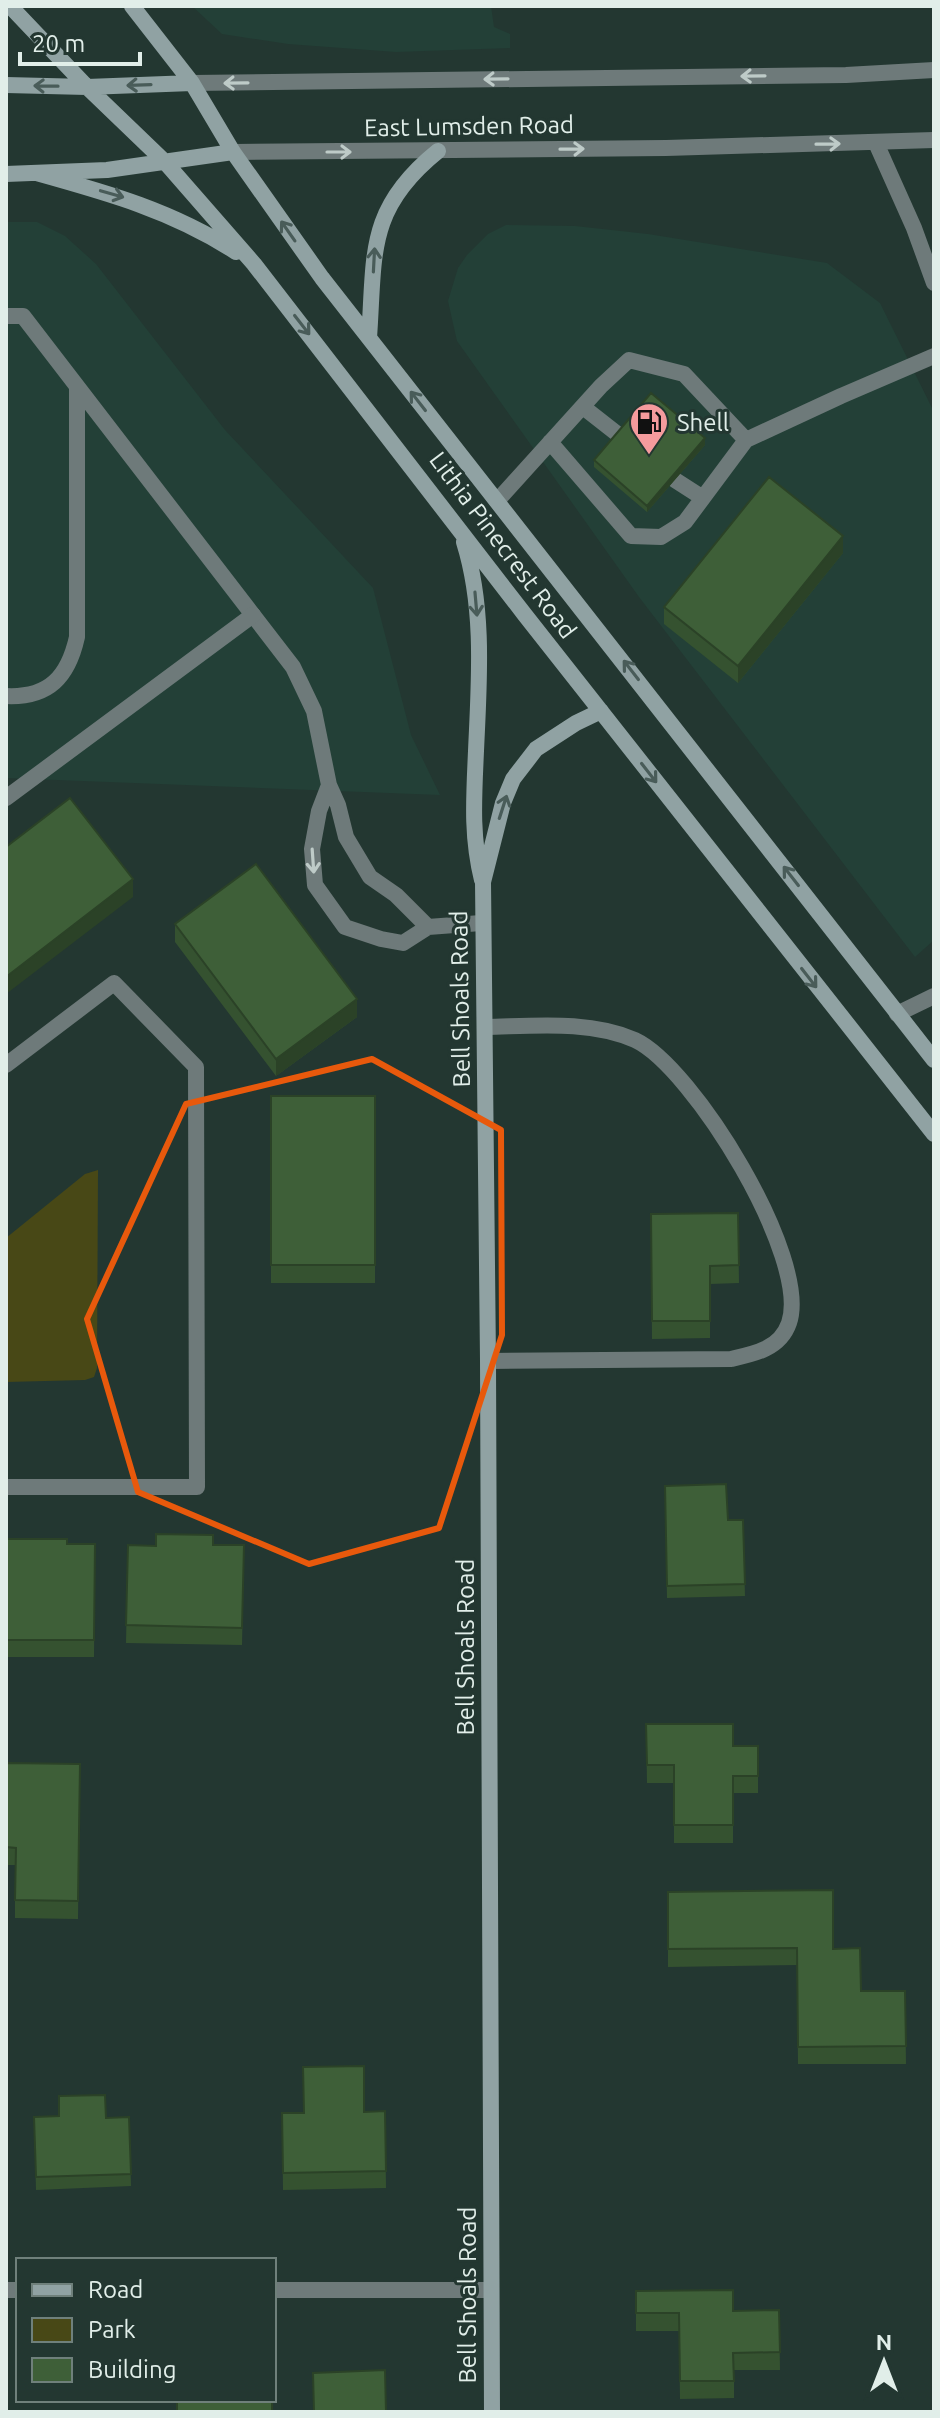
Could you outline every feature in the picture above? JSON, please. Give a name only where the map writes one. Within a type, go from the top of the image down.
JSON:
[{"type":"main road","name":"Lithia Pinecrest Road","points":[[10,6],[87,87],[165,162],[254,264],[934,1134]]},
{"type":"main road","name":"Lithia Pinecrest Road","points":[[132,6],[192,83],[233,152],[322,278],[934,1060]]},
{"type":"main road","name":"East Lumsden Road","points":[[6,85],[87,87],[192,83]]},
{"type":"main road","points":[[369,338],[379,226],[395,196],[419,166],[438,151]]},
{"type":"main road","name":"East Lumsden Road","points":[[6,174],[107,170],[233,152]]},
{"type":"main road","points":[[36,173],[122,196],[169,215],[212,236],[254,264]]},
{"type":"main road","points":[[460,528],[470,561],[480,663],[473,809],[474,848],[483,882]]},
{"type":"main road","points":[[483,882],[503,803],[513,779],[536,749],[601,711]]},
{"type":"main road","name":"Bell Shoals Road","points":[[483,882],[492,2412]]},
{"type":"street","name":"East Lumsden Road","points":[[192,83],[846,75],[934,70]]},
{"type":"street","name":"East Lumsden Road","points":[[233,152],[438,151],[934,140]]},
{"type":"street","points":[[876,143],[914,228],[934,283]]},
{"type":"street","points":[[6,316],[23,316],[293,667],[305,688],[321,736],[329,785],[346,837],[370,877],[396,895],[428,927]]},
{"type":"street","points":[[550,442],[631,536],[661,537],[685,522],[746,440],[934,356]]},
{"type":"street","points":[[497,501],[629,360],[684,374],[746,440]]},
{"type":"street","points":[[6,696],[34,693],[51,686],[64,673],[77,637],[77,386]]},
{"type":"street","points":[[583,407],[620,436]]},
{"type":"street","points":[[675,480],[703,498]]},
{"type":"street","points":[[6,798],[253,615]]},
{"type":"street","points":[[329,785],[319,811],[312,849],[315,885],[345,927],[403,943],[428,927],[481,923]]},
{"type":"street","points":[[6,1065],[114,983],[196,1067],[197,1487],[6,1487]]},
{"type":"street","points":[[897,1014],[934,996]]},
{"type":"street","points":[[486,1027],[606,1029],[638,1041],[661,1057],[715,1123],[766,1212],[786,1265],[791,1311],[788,1326],[777,1342],[759,1354],[731,1359],[488,1361]]},
{"type":"street","points":[[276,2290],[490,2290]]},
{"type":"highlighted area","points":[[372,1059],[501,1130],[502,1335],[439,1528],[309,1564],[138,1492],[87,1319],[186,1104]]},
{"type":"shaded area","points":[[192,6],[491,6],[494,27],[510,34],[510,48],[396,52],[288,44],[222,34]]},
{"type":"shaded area","points":[[6,222],[37,222],[65,236],[96,264],[225,430],[373,588],[411,735],[440,795],[6,778]]},
{"type":"shaded area","points":[[506,225],[575,226],[648,234],[827,263],[880,303],[934,412],[934,940],[915,957],[639,597],[457,341],[448,301],[458,268],[488,234]]},
{"type":"green space","points":[[98,1170],[97,1368],[94,1377],[85,1380],[6,1382],[6,1238],[85,1174]]},
{"type":"building","name":"Shell","points":[[651,393],[705,438],[647,506],[594,460]]},
{"type":"building","points":[[769,477],[843,536],[738,666],[664,607]]},
{"type":"building","points":[[70,798],[133,879],[6,977],[6,847]]},
{"type":"building","points":[[256,864],[357,999],[276,1059],[175,924]]},
{"type":"building","points":[[271,1096],[375,1096],[375,1265],[271,1265]]},
{"type":"building","points":[[738,1213],[739,1265],[710,1266],[710,1321],[652,1321],[651,1214]]},
{"type":"building","points":[[726,1484],[728,1520],[743,1520],[745,1584],[667,1586],[665,1486]]},
{"type":"building","points":[[156,1534],[213,1535],[213,1545],[244,1545],[242,1628],[126,1625],[128,1545],[156,1546]]},
{"type":"building","points":[[6,1539],[67,1539],[67,1544],[95,1544],[94,1640],[6,1640]]},
{"type":"building","points":[[646,1724],[733,1724],[733,1746],[758,1746],[758,1776],[733,1776],[733,1825],[674,1825],[674,1765],[647,1765]]},
{"type":"building","points":[[6,1763],[80,1764],[78,1901],[15,1900],[16,1848],[6,1847]]},
{"type":"building","points":[[833,1890],[833,1949],[860,1948],[861,1991],[905,1991],[906,2046],[798,2047],[797,1948],[668,1949],[668,1892]]},
{"type":"building","points":[[364,2066],[364,2112],[385,2111],[386,2171],[283,2173],[282,2113],[304,2113],[303,2067]]},
{"type":"building","points":[[105,2095],[106,2118],[129,2117],[131,2174],[36,2177],[34,2117],[59,2116],[59,2096]]},
{"type":"building","points":[[733,2290],[733,2311],[779,2310],[780,2352],[733,2353],[734,2381],[680,2381],[679,2313],[636,2313],[636,2291]]},
{"type":"building","points":[[385,2370],[386,2412],[314,2412],[313,2373]]},
{"type":"building","points":[[177,2402],[272,2402],[272,2412],[177,2412]]},
{"type":"place","name":"Shell","points":[[649,456]]}]
